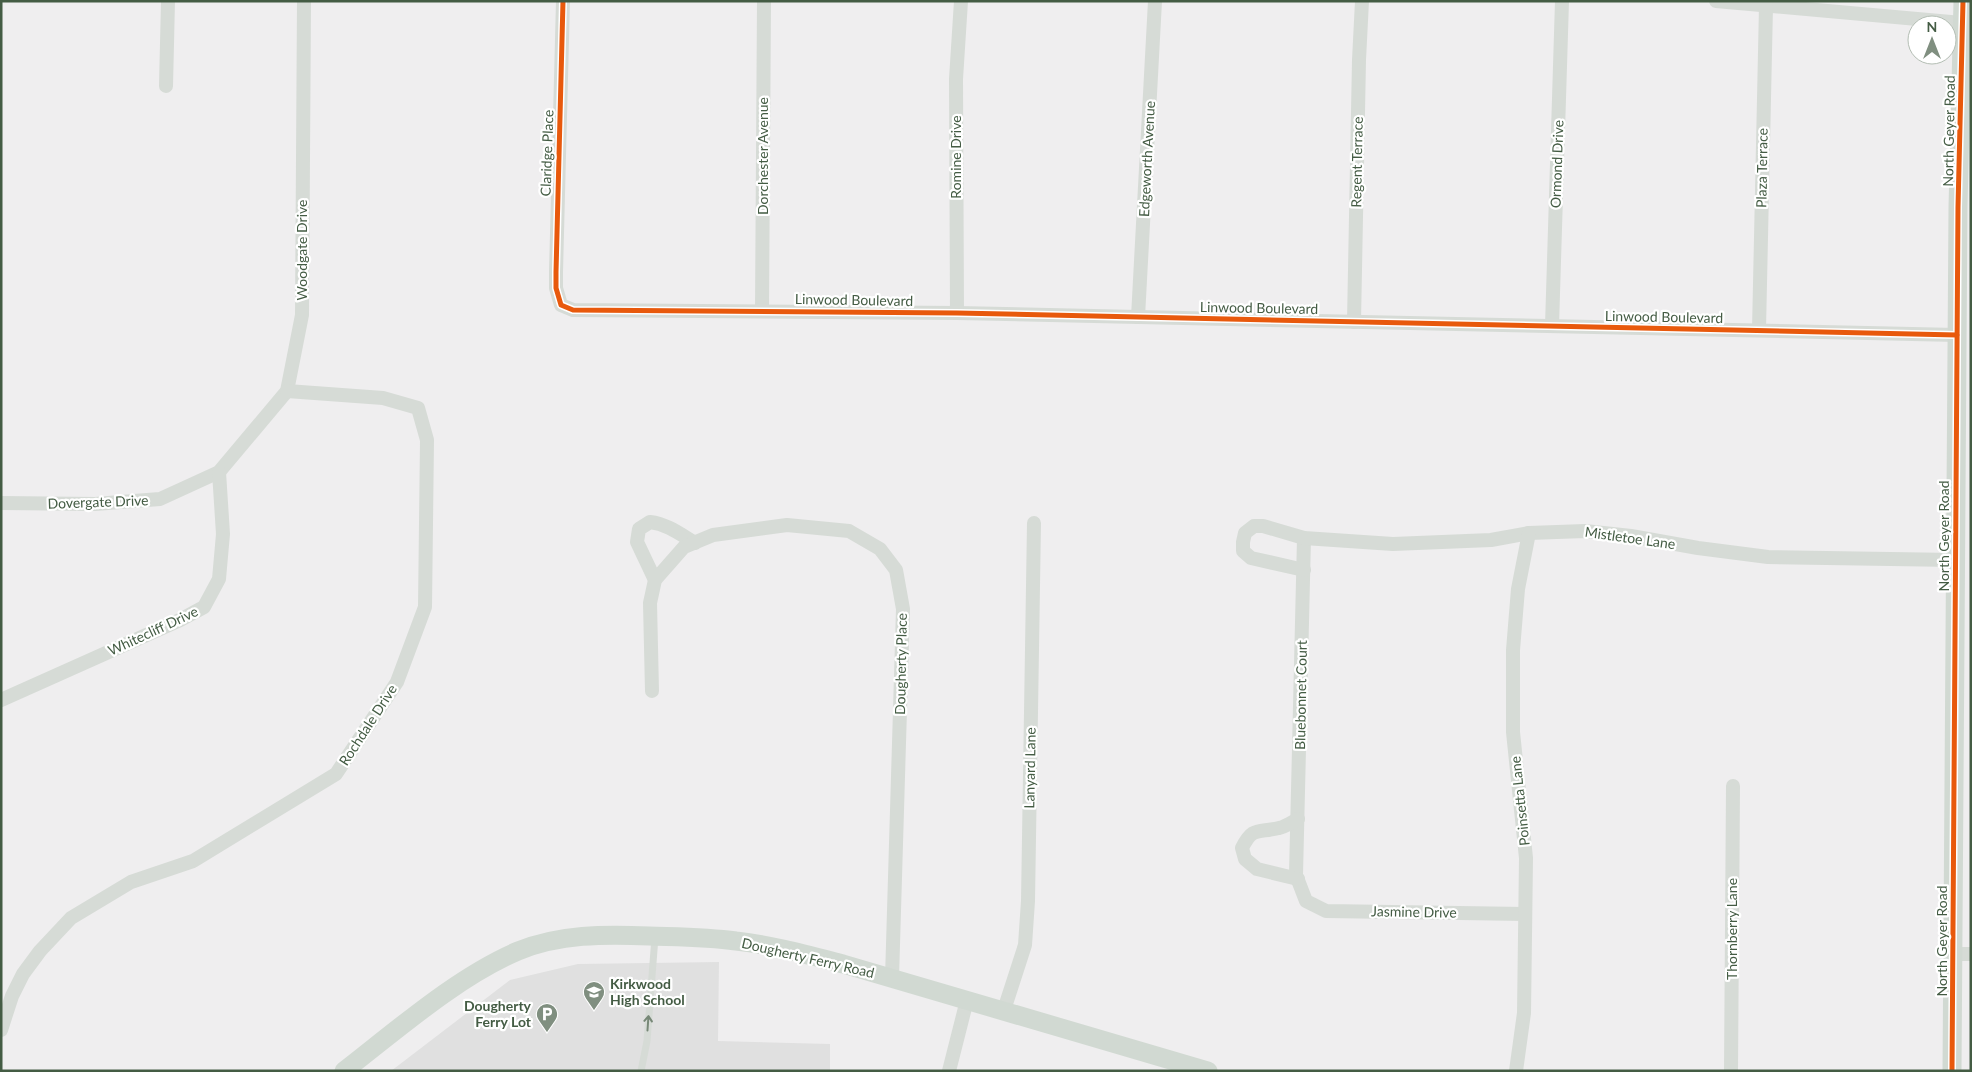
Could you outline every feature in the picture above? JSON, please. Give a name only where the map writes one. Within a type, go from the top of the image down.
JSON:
[{"type":"street","points":[[166,86],[168,1]]},
{"type":"street","name":"Woodgate Drive","points":[[219,472],[287,392],[302,315],[304,1]]},
{"type":"street","name":"Claridge Place","points":[[561,304],[556,288],[556,272],[562,1]]},
{"type":"street","name":"Dorchester Avenue","points":[[762,310],[764,1]]},
{"type":"street","name":"Romine Drive","points":[[957,313],[956,79],[961,1]]},
{"type":"street","name":"Edgeworth Avenue","points":[[1138,317],[1155,1]]},
{"type":"street","name":"Regent Terrace","points":[[1354,322],[1362,1]]},
{"type":"street","name":"Ormond Drive","points":[[1552,326],[1562,1]]},
{"type":"street","points":[[1716,1],[1962,23]]},
{"type":"street","name":"North Geyer Road","points":[[1952,1071],[1962,954],[1955,560],[1957,335],[1964,207],[1963,1]]},
{"type":"street","name":"Plaza Terrace","points":[[1759,330],[1766,6]]},
{"type":"street","name":"Linwood Boulevard","points":[[561,304],[573,310],[586,311],[762,310],[957,313],[1957,335]]},
{"type":"street","name":"Rochdale Drive","points":[[1,1030],[12,996],[23,974],[40,951],[71,918],[131,882],[193,861],[336,774],[397,682],[425,607],[427,440],[418,408],[383,398],[287,392]]},
{"type":"street","name":"Dovergate Drive","points":[[1,504],[95,504],[160,499],[219,472]]},
{"type":"street","name":"Whitecliff Drive","points":[[1,700],[180,620],[204,607],[219,579],[223,534],[219,472]]},
{"type":"street","points":[[655,580],[636,542],[638,529],[650,522],[658,523],[695,542]]},
{"type":"street","name":"Lanyard Lane","points":[[1004,1010],[1025,945],[1028,901],[1034,523]]},
{"type":"street","name":"Dougherty Place","points":[[652,691],[650,602],[655,580],[684,547],[712,535],[787,526],[849,531],[880,549],[896,570],[903,609],[892,978]]},
{"type":"street","points":[[1304,538],[1277,529],[1254,526],[1245,533],[1243,542],[1244,551],[1251,558],[1304,570]]},
{"type":"street","name":"Mistletoe Lane","points":[[1304,538],[1393,544],[1491,540],[1529,533],[1585,531],[1631,536],[1698,548],[1768,557],[1955,560]]},
{"type":"street","name":"Poinsetta Lane","points":[[1516,1071],[1524,1013],[1526,858],[1514,732],[1513,650],[1518,589],[1529,533]]},
{"type":"street","name":"Bluebonnet Court","points":[[1304,538],[1296,875],[1306,901]]},
{"type":"street","name":"Thornberry Lane","points":[[1731,1071],[1733,786]]},
{"type":"street","points":[[1298,819],[1280,828],[1260,830],[1248,836],[1242,848],[1245,859],[1257,869],[1298,879]]},
{"type":"street","name":"Jasmine Drive","points":[[1306,901],[1326,911],[1525,914]]},
{"type":"street","name":"Dougherty Ferry Road","points":[[344,1071],[452,989],[495,962],[545,942],[611,935],[725,939],[761,945],[844,964],[1208,1071]]},
{"type":"street","points":[[949,1071],[967,1000]]},
{"type":"lane","points":[[642,1070],[647,1041],[655,936]]},
{"type":"shaded area","name":"Kirkwood High School","points":[[719,962],[718,1041],[830,1044],[830,1071],[391,1071],[510,980],[578,964]]},
{"type":"cycle path","points":[[563,1],[556,288],[561,305],[573,310],[957,313],[1957,335]]},
{"type":"cycle path","points":[[1952,1071],[1958,207],[1963,1]]},
{"type":"place","name":"Kirkwood High School","points":[[594,1011]]},
{"type":"place","name":"Dougherty Ferry Lot","points":[[547,1033]]}]
